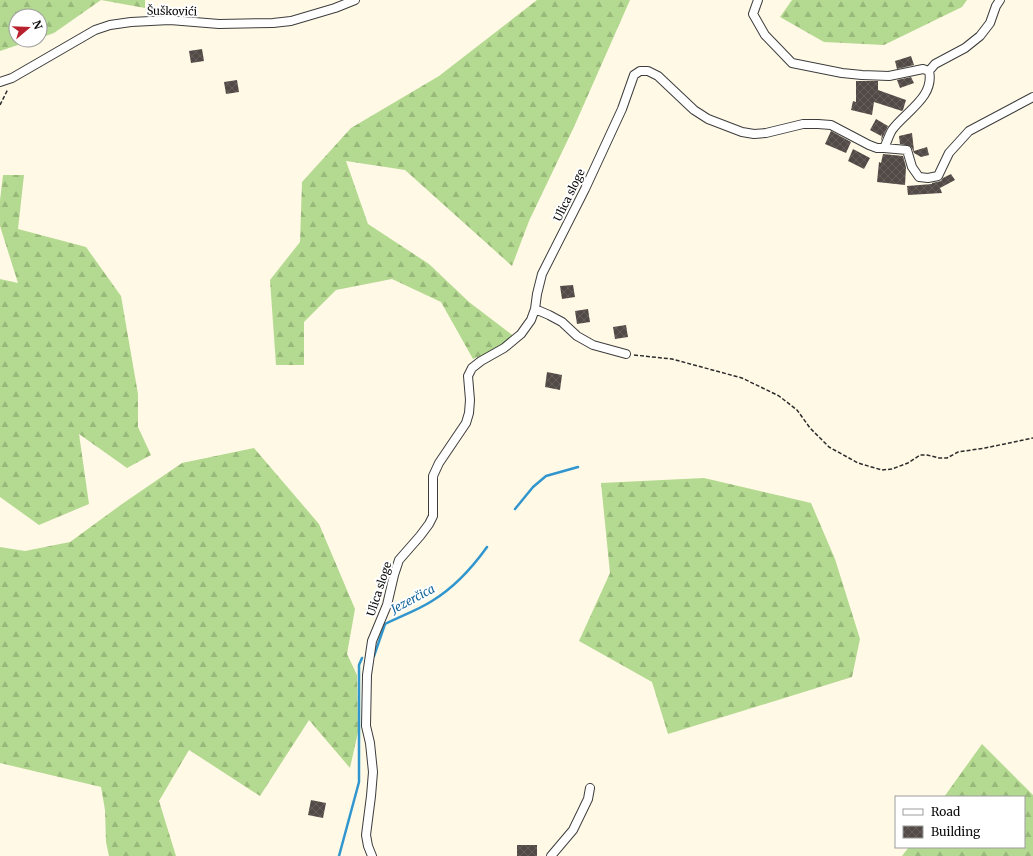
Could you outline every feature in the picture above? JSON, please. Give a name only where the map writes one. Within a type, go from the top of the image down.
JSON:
[{"type":"street","name":"Šuškovići","points":[[0,82],[12,78],[95,30],[110,25],[131,22],[170,20],[219,24],[272,23],[291,21],[306,17],[355,0]]},
{"type":"street","points":[[758,0],[753,14],[765,35],[792,63],[842,73],[862,75],[889,76],[923,69],[929,71]]},
{"type":"street","points":[[929,71],[935,64],[965,48],[980,36],[990,23],[996,6],[1000,0]]},
{"type":"street","name":"Ulica sloge","points":[[372,856],[366,835],[373,772],[370,743],[366,726],[367,675],[372,641],[386,606],[394,575],[400,560],[429,524],[433,516],[433,476],[439,463],[466,423],[469,413],[470,400],[468,376],[476,364],[504,348],[521,334],[531,320],[535,309],[542,274],[585,189],[622,109],[634,75],[640,71],[648,71],[658,76],[694,110],[708,119],[742,132],[754,134],[766,133],[803,124],[831,125],[877,148],[907,150],[912,167],[919,178],[938,176],[949,153],[969,131],[1033,97]]},
{"type":"street","points":[[884,148],[892,131],[919,102],[929,88],[931,78],[929,71]]},
{"type":"street","points":[[535,309],[562,322],[577,336],[593,345],[626,354]]},
{"type":"street","points":[[551,856],[573,830],[588,799],[590,788]]},
{"type":"path","points":[[0,105],[12,78]]},
{"type":"path","points":[[626,354],[672,360],[742,378],[779,396],[797,410],[810,428],[829,447],[858,463],[882,470],[892,469],[908,463],[920,456],[927,455],[946,458],[958,452],[1033,438]]},
{"type":"green space","points":[[0,0],[101,0],[54,33],[48,35],[48,8],[8,8],[9,48],[0,51]]},
{"type":"green space","points":[[101,0],[145,0],[145,8]]},
{"type":"green space","points":[[537,0],[630,0],[573,129],[529,221],[512,266],[405,170],[346,161],[368,224],[429,264],[469,302],[519,340],[473,359],[441,302],[392,279],[336,290],[304,322],[304,365],[276,365],[270,280],[300,242],[302,182],[351,128],[439,76]]},
{"type":"green space","points":[[792,0],[967,0],[962,7],[884,45],[824,42],[780,17]]},
{"type":"green space","points":[[3,175],[24,175],[18,229],[86,247],[121,296],[138,394],[138,427],[151,455],[127,468],[79,434],[89,504],[39,525],[0,497],[0,279],[18,283],[0,226],[0,200]]},
{"type":"green space","points":[[254,448],[319,524],[355,609],[347,654],[357,675],[358,732],[350,768],[309,720],[260,796],[189,750],[159,801],[176,856],[109,856],[106,842],[105,810],[101,787],[0,763],[0,547],[25,551],[70,542],[182,463]]},
{"type":"green space","points":[[704,478],[811,503],[835,559],[860,639],[852,677],[668,734],[652,682],[579,641],[610,573],[601,483]]},
{"type":"green space","points":[[982,744],[1033,795],[1033,856],[902,856],[908,848],[1025,848],[1025,796],[945,796]]},
{"type":"building","points":[[202,49],[204,61],[191,63],[189,51]]},
{"type":"building","points":[[911,56],[914,65],[897,69],[895,61]]},
{"type":"building","points":[[911,77],[914,83],[900,88],[897,80]]},
{"type":"building","points":[[237,80],[239,92],[226,94],[224,82]]},
{"type":"building","points":[[856,81],[878,81],[878,90],[906,100],[903,110],[902,111],[874,102],[872,115],[851,110],[853,101],[856,102]]},
{"type":"building","points":[[876,119],[888,126],[881,141],[882,134],[881,136],[870,130]]},
{"type":"building","points":[[831,131],[851,142],[846,153],[825,144]]},
{"type":"building","points":[[912,133],[914,151],[927,147],[929,155],[921,157],[914,153],[910,146],[900,144],[899,136]]},
{"type":"building","points":[[853,149],[870,158],[864,169],[848,161]]},
{"type":"building","points":[[883,154],[903,156],[906,167],[905,185],[877,182],[879,162],[881,163]]},
{"type":"building","points":[[951,174],[955,180],[940,188],[942,193],[908,195],[907,186],[932,184],[941,181],[943,178]]},
{"type":"building","points":[[573,285],[575,297],[562,299],[560,286]]},
{"type":"building","points":[[588,309],[590,322],[577,324],[575,311]]},
{"type":"building","points":[[626,325],[628,337],[615,339],[613,327]]},
{"type":"building","points":[[547,372],[562,375],[560,390],[545,387]]},
{"type":"building","points":[[311,800],[326,803],[323,818],[308,815]]},
{"type":"building","points":[[517,845],[537,845],[537,856],[517,856]]},
{"type":"waterway","name":"Jezerčica","points":[[515,509],[533,487],[546,476],[578,467]]},
{"type":"waterway","name":"Jezerčica","points":[[374,656],[385,624],[427,604],[448,590],[469,570],[487,547]]},
{"type":"waterway","points":[[339,856],[359,782],[359,665],[362,658]]}]
